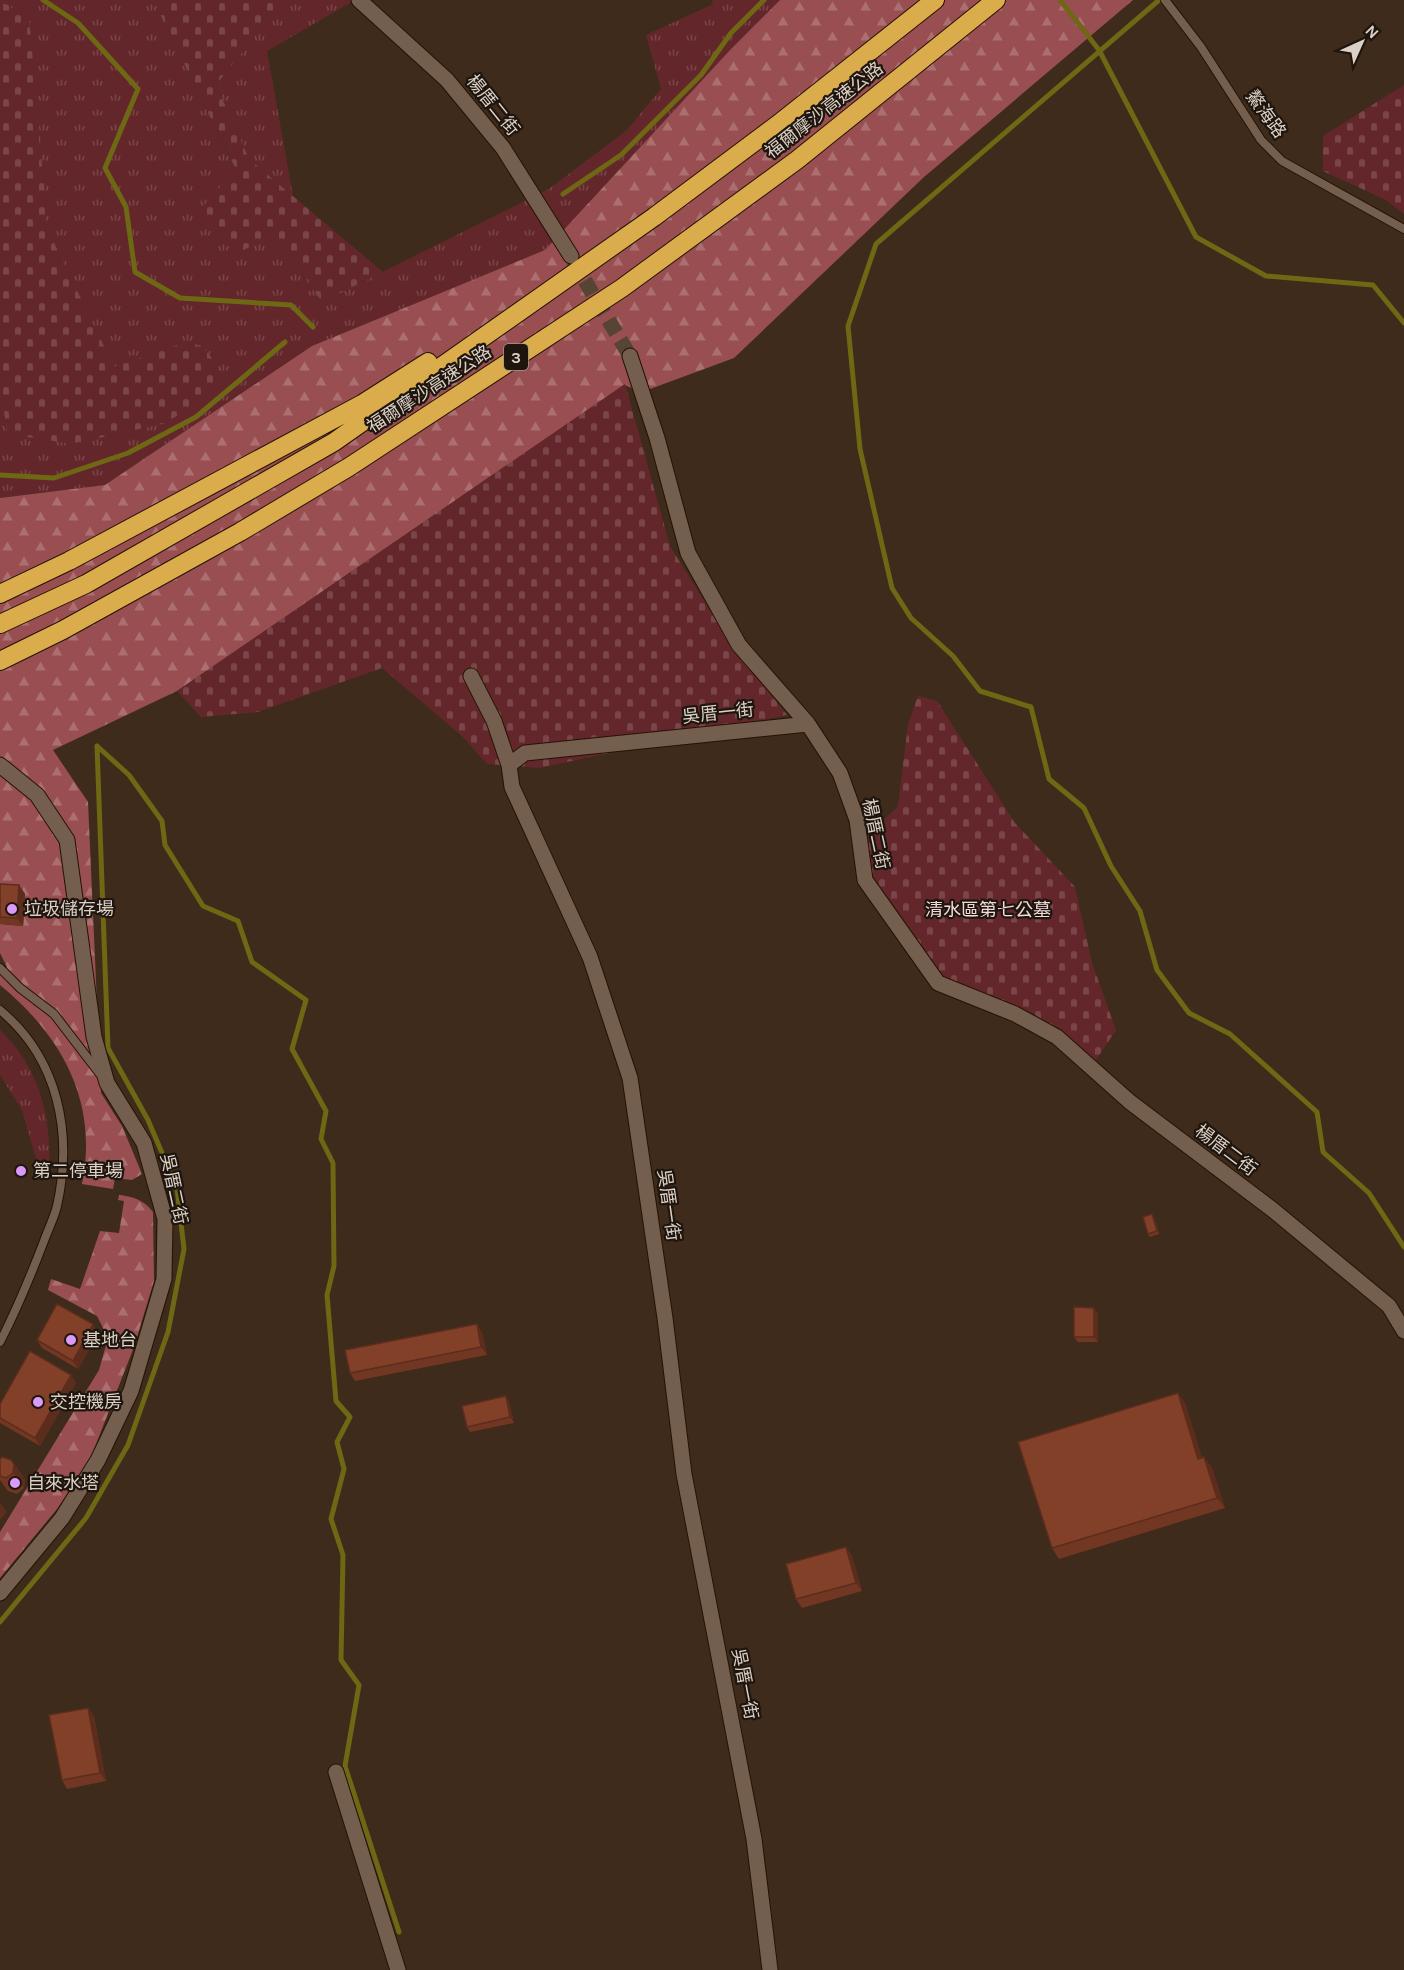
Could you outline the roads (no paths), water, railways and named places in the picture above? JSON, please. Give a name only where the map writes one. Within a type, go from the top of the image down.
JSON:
[{"type":"highway","name":"福爾摩沙高速公路","points":[[0,624],[86,584],[334,442],[654,217],[795,111],[935,0]]},
{"type":"highway","name":"福爾摩沙高速公路","points":[[0,661],[63,630],[230,538],[349,467],[622,288],[797,160],[996,0]]},
{"type":"highway","points":[[0,594],[69,561],[362,404],[654,217]]},
{"type":"street","name":"楊厝二街","points":[[359,0],[454,88],[503,148],[571,256]]},
{"type":"street","name":"楊厝二街","points":[[630,356],[657,438],[688,554],[739,645],[808,723],[840,773],[857,820],[865,880],[938,983],[1015,1014],[1057,1037],[1130,1102],[1273,1210],[1389,1306],[1404,1331]]},
{"type":"street","points":[[471,675],[494,721],[509,765]]},
{"type":"street","name":"吳厝一街","points":[[770,1970],[754,1839],[684,1474],[666,1318],[630,1078],[590,957],[512,787],[509,765],[525,753],[808,723]]},
{"type":"street","name":"吳厝二街","points":[[0,765],[37,795],[67,840],[94,1037],[107,1083],[144,1143],[165,1219],[164,1279],[131,1391],[98,1460],[62,1518],[0,1593]]},
{"type":"street","points":[[336,1772],[398,1970]]},
{"type":"lane","name":"鰲海路","points":[[1165,0],[1202,48],[1261,140],[1282,161],[1404,229]]},
{"type":"lane","points":[[0,968],[20,988],[54,1014],[107,1083]]},
{"type":"lane","points":[[0,1010],[16,1024],[38,1052],[56,1093],[65,1149],[56,1207],[36,1263],[0,1342]]},
{"type":"waterway","points":[[43,0],[78,23],[138,89],[105,168],[126,207],[135,272],[180,298],[291,305],[313,327]]},
{"type":"waterway","points":[[563,194],[621,155],[701,75],[731,33],[764,0]]},
{"type":"waterway","points":[[1060,0],[1099,50],[1196,237],[1266,276],[1373,285],[1404,323]]},
{"type":"waterway","points":[[1159,0],[876,244],[848,326],[860,449],[892,588],[911,618],[953,656],[980,691],[1031,707],[1049,779],[1084,808],[1111,866],[1140,911],[1157,970],[1189,1013],[1230,1034],[1317,1112],[1323,1152],[1369,1193],[1404,1247]]},
{"type":"waterway","points":[[0,475],[54,478],[128,453],[196,417],[285,342]]},
{"type":"waterway","points":[[97,746],[129,775],[162,821],[165,845],[203,906],[238,921],[252,962],[306,1000],[292,1049],[326,1111],[321,1139],[333,1163],[334,1266],[327,1295],[336,1401],[350,1417],[337,1442],[344,1469],[331,1519],[343,1555],[341,1660],[359,1685],[345,1766],[399,1932]]},
{"type":"waterway","points":[[0,1622],[86,1518],[128,1445],[168,1332],[184,1249],[177,1188],[148,1120],[108,1048],[97,746]]},
{"type":"tunnel","points":[[573,261],[630,356]]},
{"type":"place","name":"垃圾儲存場","points":[[12,909]]},
{"type":"place","name":"第二停車場","points":[[21,1171]]},
{"type":"place","name":"基地台","points":[[71,1340]]},
{"type":"place","name":"交控機房","points":[[38,1402]]},
{"type":"place","name":"自來水塔","points":[[15,1483]]},
{"type":"park label","name":"清水區第七公墓","points":[[988,910]]}]
